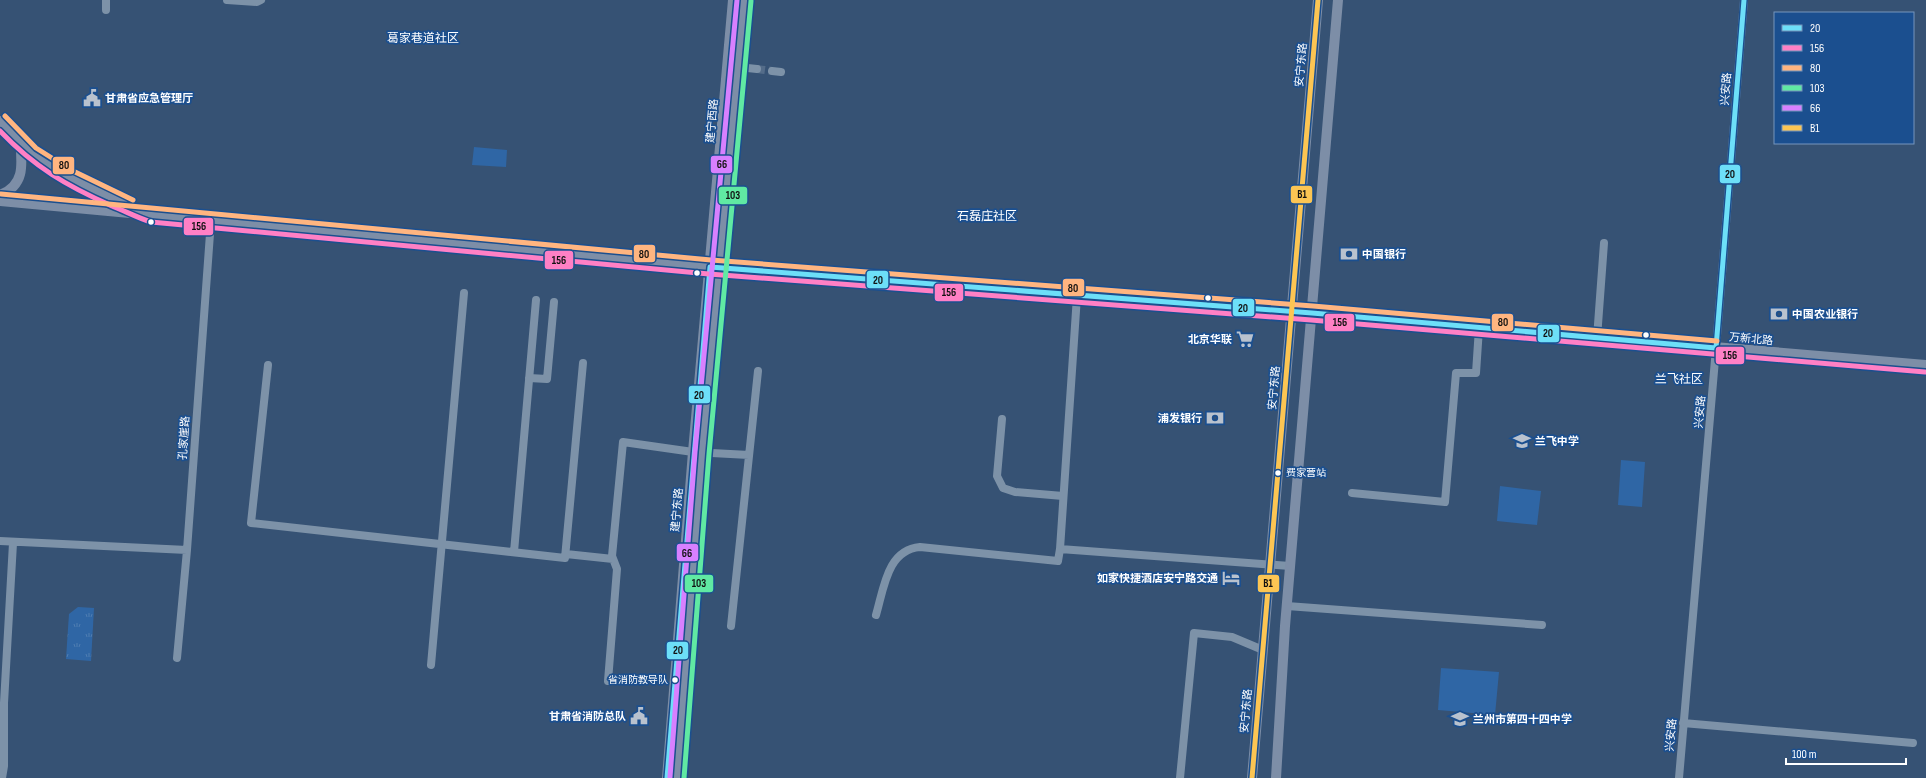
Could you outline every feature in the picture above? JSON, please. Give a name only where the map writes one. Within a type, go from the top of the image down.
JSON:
[{"type":"main road","name":"建宁西路","points":[[714,267],[733,0]]},
{"type":"main road","name":"建宁西路","points":[[714,267],[738,66],[744,0]]},
{"type":"main road","name":"安宁东路","points":[[1252,778],[1318,0]]},
{"type":"main road","points":[[1276,778],[1290,566],[1338,0]]},
{"type":"main road","points":[[0,121],[32,153],[68,176],[110,197],[152,215]]},
{"type":"main road","points":[[0,194],[5,192],[18,181],[23,167],[20,140]]},
{"type":"main road","name":"万新北路","points":[[0,201],[116,213],[211,220],[714,267],[1312,313],[1926,365]]},
{"type":"main road","name":"建宁东路","points":[[668,778],[714,267]]},
{"type":"main road","name":"建宁东路","points":[[677,778],[698,452]]},
{"type":"street","points":[[106,0],[106,10]]},
{"type":"street","points":[[227,0],[256,2],[261,0]]},
{"type":"street","name":"兴安路","points":[[1679,778],[1744,0]]},
{"type":"street","points":[[738,66],[757,69]]},
{"type":"street","name":"孔家崖路","points":[[177,658],[187,550],[211,220]]},
{"type":"street","points":[[1597,338],[1604,243]]},
{"type":"street","points":[[431,665],[464,293]]},
{"type":"street","points":[[876,615],[890,568],[895,559],[902,552],[910,548],[920,547],[1058,561],[1077,296]]},
{"type":"street","points":[[514,552],[536,300]]},
{"type":"street","points":[[529,378],[547,379],[554,302]]},
{"type":"street","points":[[1352,493],[1444,502],[1456,373],[1476,373],[1479,328]]},
{"type":"street","points":[[268,365],[251,523],[566,558],[583,363]]},
{"type":"street","points":[[731,626],[758,370]]},
{"type":"street","points":[[1002,419],[997,476],[1003,488],[1015,492],[1063,496]]},
{"type":"street","points":[[608,681],[617,569],[612,556],[623,442],[698,452],[749,455]]},
{"type":"street","points":[[0,541],[187,550]]},
{"type":"street","points":[[2,778],[4,766],[4,703],[13,542]]},
{"type":"street","points":[[1060,549],[1290,566]]},
{"type":"street","points":[[566,554],[613,559]]},
{"type":"street","points":[[1287,606],[1542,625]]},
{"type":"street","points":[[1180,778],[1194,633],[1232,637],[1263,650]]},
{"type":"street","points":[[1684,723],[1913,743]]},
{"type":"green space","points":[[474,147],[507,150],[506,167],[472,165]]},
{"type":"green space","points":[[1621,460],[1645,462],[1642,507],[1618,505]]},
{"type":"green space","points":[[1500,486],[1541,491],[1537,525],[1497,521]]},
{"type":"green space","points":[[78,607],[94,608],[91,661],[66,659],[69,614]]},
{"type":"green space","points":[[1441,668],[1499,672],[1495,715],[1438,710]]},
{"type":"tunnel","points":[[757,69],[772,71]]},
{"type":"transit line","name":"66","points":[[670,777],[695,452],[737,0]]},
{"type":"transit line","name":"B1","points":[[1252,778],[1318,0]]},
{"type":"transit line","name":"20","points":[[1716,348],[1744,0]]},
{"type":"transit line","name":"103","points":[[684,778],[709,454],[751,1]]},
{"type":"transit line","name":"80","points":[[5,116],[36,148],[71,170],[133,200]]},
{"type":"transit line","name":"156","points":[[0,131],[26,155],[66,183],[112,206],[151,222],[709,274],[1311,320],[1925,372]]},
{"type":"transit line","name":"80","points":[[1,194],[711,260],[1313,306],[1717,341]]},
{"type":"transit line","name":"20","points":[[710,267],[1312,313],[1716,348]]},
{"type":"transit line","name":"20","points":[[667,778],[710,267]]},
{"type":"place","name":"甘肃省应急管理厅","points":[[92,98]]},
{"type":"place","name":"中国银行","points":[[1349,254]]},
{"type":"place","name":"中国农业银行","points":[[1779,314]]},
{"type":"place","name":"北京华联","points":[[1245,339]]},
{"type":"place","name":"浦发银行","points":[[1215,418]]},
{"type":"place","name":"兰飞中学","points":[[1522,441]]},
{"type":"place","name":"费家营站","points":[[1278,473]]},
{"type":"place","name":"如家快捷酒店安宁路交通","points":[[1231,578]]},
{"type":"place","name":"省消防教导队","points":[[675,680]]},
{"type":"place","name":"甘肃省消防总队","points":[[639,716]]},
{"type":"place","name":"兰州市第四十四中学","points":[[1460,719]]},
{"type":"district","name":"葛家巷道社区","points":[[423,38]]},
{"type":"district","name":"石磊庄社区","points":[[987,216]]},
{"type":"district","name":"兰飞社区","points":[[1679,379]]}]
